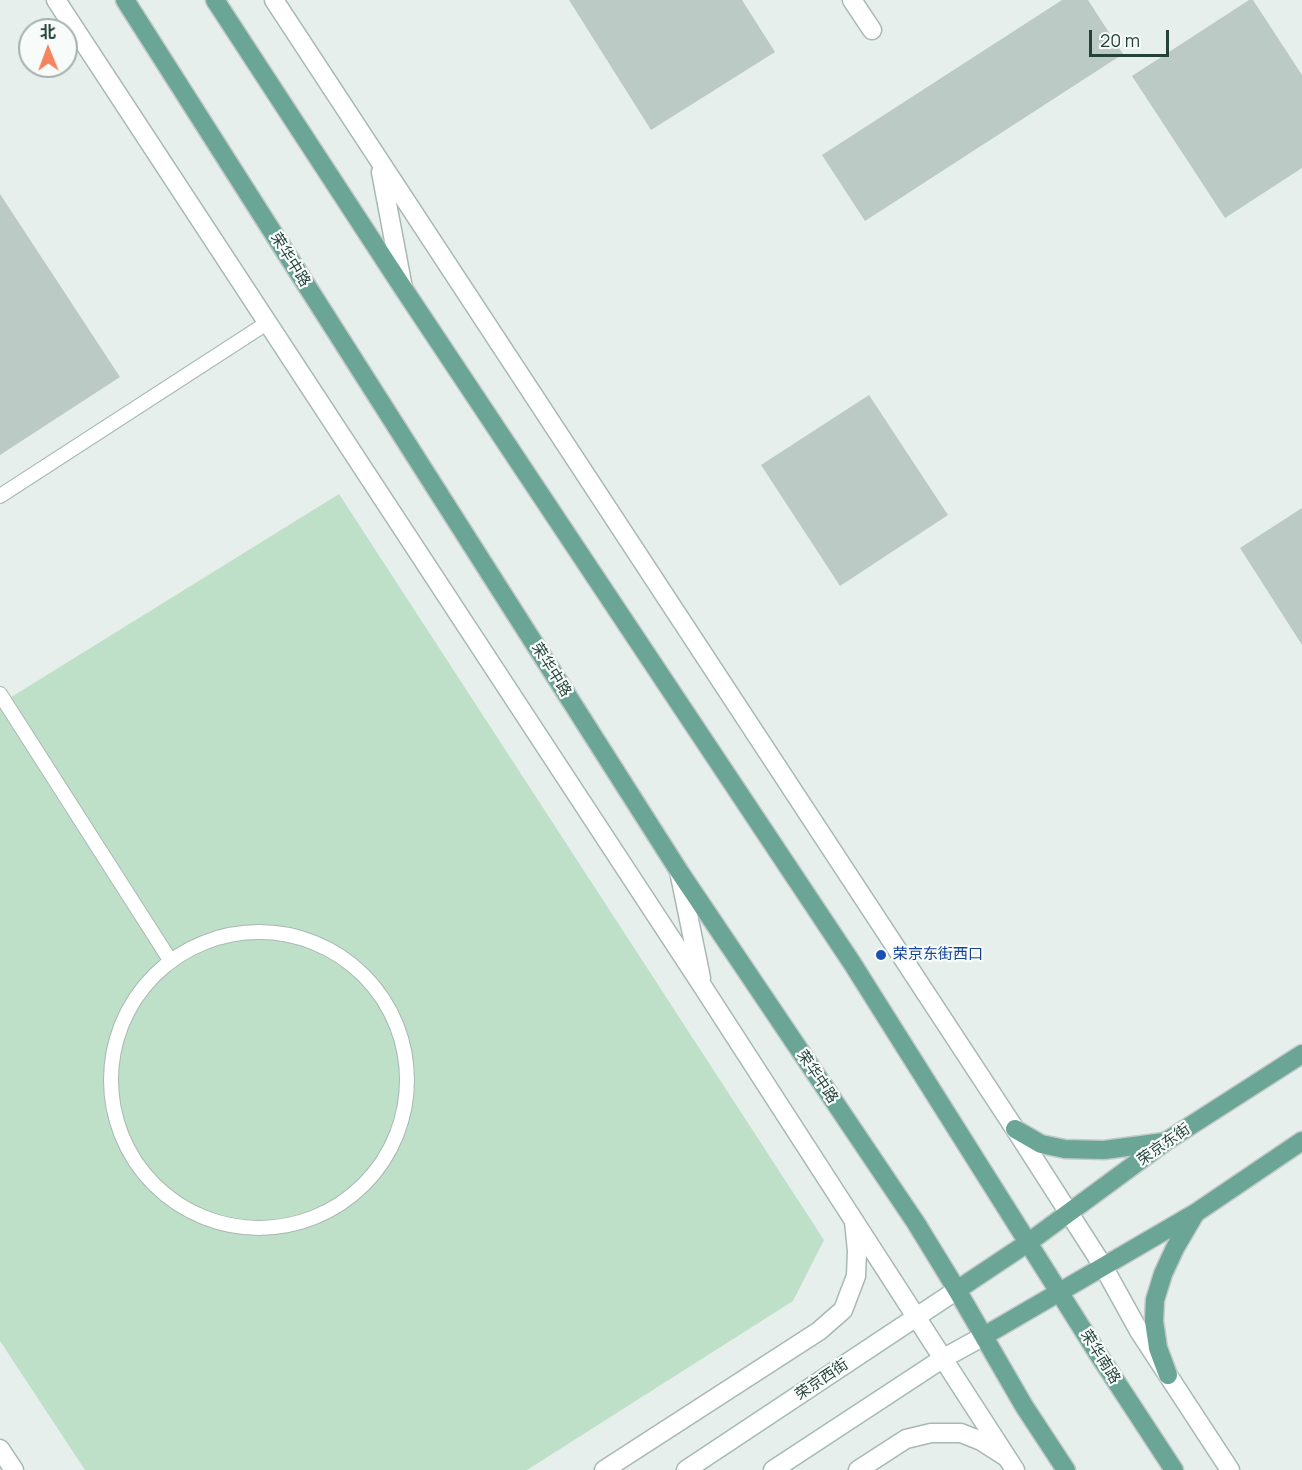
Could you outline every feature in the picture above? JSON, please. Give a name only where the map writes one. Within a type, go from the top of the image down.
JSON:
[{"type":"main road","name":"荣华中路","points":[[125,0],[679,871],[916,1223],[984,1336]]},
{"type":"main road","points":[[215,0],[403,288],[852,963],[1029,1242]]},
{"type":"main road","name":"荣京东街","points":[[957,1290],[1029,1242],[1166,1142],[1302,1054]]},
{"type":"main road","points":[[1015,1129],[1041,1144],[1065,1149],[1104,1150],[1166,1142]]},
{"type":"main road","points":[[1066,1470],[1024,1406],[984,1336],[1197,1212],[1302,1141]]},
{"type":"main road","points":[[1168,1374],[1158,1348],[1154,1321],[1155,1300],[1163,1274],[1175,1248],[1197,1212]]},
{"type":"main road","name":"荣华南路","points":[[1029,1242],[1100,1357],[1174,1470]]},
{"type":"street","points":[[56,0],[703,987],[1010,1463]]},
{"type":"street","points":[[274,0],[1015,1129],[1103,1266],[1139,1330],[1230,1470]]},
{"type":"street","points":[[852,0],[872,30]]},
{"type":"street","points":[[380,164],[403,288]]},
{"type":"street","points":[[679,871],[703,987]]},
{"type":"street","points":[[604,1470],[819,1331],[843,1310],[856,1276],[857,1251],[854,1221]]},
{"type":"street","name":"荣京西街","points":[[686,1470],[957,1290]]},
{"type":"street","points":[[773,1470],[942,1359],[984,1336]]},
{"type":"street","points":[[858,1470],[906,1439],[931,1433],[961,1433],[981,1441],[1010,1463]]},
{"type":"street","points":[[0,1449],[14,1470]]},
{"type":"lane","points":[[0,496],[267,323]]},
{"type":"lane","points":[[0,694],[170,960]]},
{"type":"lane","points":[[263,931],[312,940],[355,965],[387,1002],[405,1048],[408,1098],[394,1145],[366,1185],[325,1214],[278,1228],[229,1227],[183,1209],[146,1178],[120,1136],[109,1088],[113,1049],[136,995],[170,960],[214,938],[263,931]]},
{"type":"green space","points":[[339,494],[824,1240],[793,1301],[527,1470],[85,1470],[0,1341],[0,704]]},
{"type":"building","points":[[569,0],[742,0],[775,52],[651,130]]},
{"type":"building","points":[[1062,0],[1088,0],[1123,54],[865,221],[822,155]]},
{"type":"building","points":[[1249,0],[1253,0],[1302,75],[1302,168],[1225,218],[1132,76]]},
{"type":"building","points":[[0,194],[120,377],[0,455]]},
{"type":"building","points":[[869,395],[948,515],[840,586],[761,465]]},
{"type":"building","points":[[1302,508],[1302,645],[1240,548]]},
{"type":"place","name":"荣京东街西口","points":[[881,955]]}]
